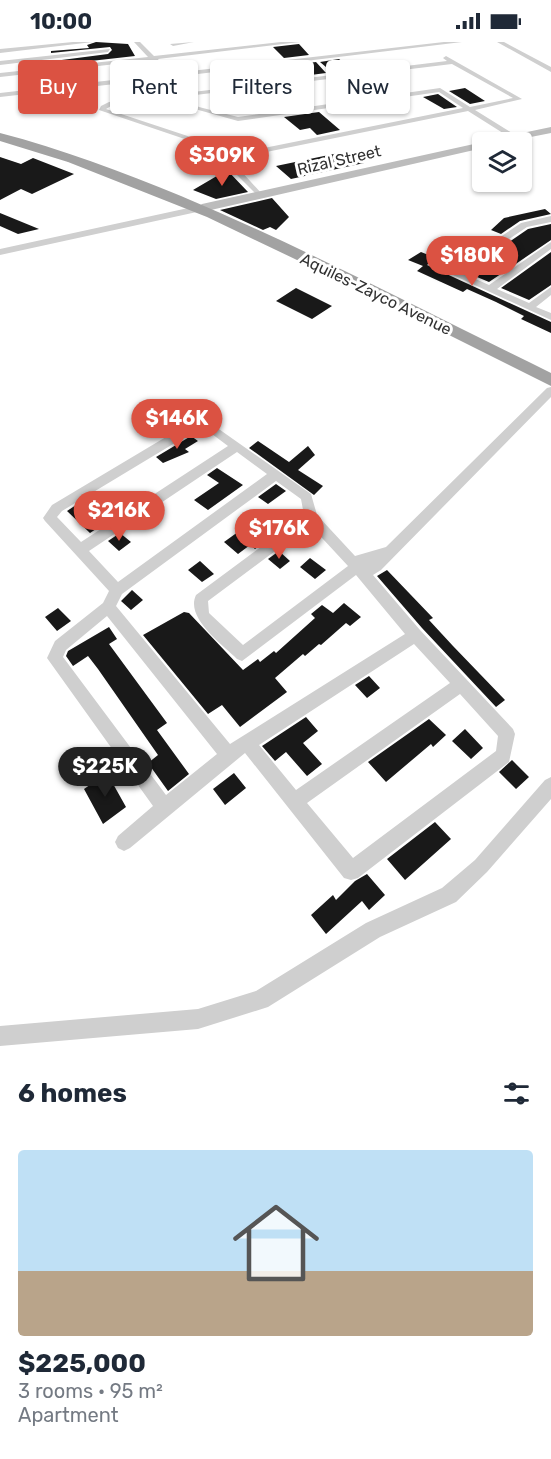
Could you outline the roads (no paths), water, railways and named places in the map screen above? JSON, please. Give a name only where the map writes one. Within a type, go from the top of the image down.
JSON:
[{"type":"highway","name":"Aquiles-Zayco Avenue","points":[[0,137],[77,162],[202,208],[551,380]]},
{"type":"main road","points":[[532,134],[551,130]]},
{"type":"main road","name":"Rizal Street","points":[[202,208],[472,147]]},
{"type":"street","points":[[0,51],[90,42]]},
{"type":"street","points":[[100,42],[116,60]]},
{"type":"street","points":[[136,42],[154,60]]},
{"type":"street","points":[[172,43],[191,42]]},
{"type":"street","points":[[134,60],[297,42]]},
{"type":"street","points":[[381,42],[393,49]]},
{"type":"street","points":[[198,70],[459,42]]},
{"type":"street","points":[[500,42],[551,70]]},
{"type":"street","points":[[172,43],[184,54]]},
{"type":"street","points":[[424,46],[433,51]]},
{"type":"street","points":[[0,63],[108,50]]},
{"type":"street","points":[[114,114],[239,155],[519,99],[443,57]]},
{"type":"street","points":[[198,93],[453,62]]},
{"type":"street","points":[[0,75],[110,63]]},
{"type":"street","points":[[0,95],[110,81]]},
{"type":"street","points":[[198,108],[238,119],[436,89],[504,132]]},
{"type":"street","points":[[110,104],[102,110],[110,113]]},
{"type":"street","points":[[239,155],[236,170],[259,195]]},
{"type":"street","points":[[0,252],[202,208]]},
{"type":"street","points":[[453,273],[524,225],[551,219]]},
{"type":"street","points":[[490,289],[551,245]]},
{"type":"street","points":[[434,264],[551,317]]},
{"type":"street","points":[[530,307],[551,290]]},
{"type":"street","points":[[311,517],[201,599],[202,615],[242,654],[358,568],[376,566],[551,391]]},
{"type":"street","points":[[117,590],[50,518],[57,508],[195,425],[206,424],[307,497],[311,517],[460,685],[507,734],[503,756],[351,871],[293,802],[247,742]]},
{"type":"street","points":[[80,550],[236,447]]},
{"type":"street","points":[[165,808],[55,658],[60,646],[108,607],[117,590],[276,474]]},
{"type":"street","points":[[108,607],[228,755]]},
{"type":"street","points":[[124,842],[228,755],[415,635]]},
{"type":"street","points":[[293,802],[460,685]]},
{"type":"street","points":[[0,1036],[198,1019],[261,1000],[373,930],[449,895],[481,866],[551,786]]}]
